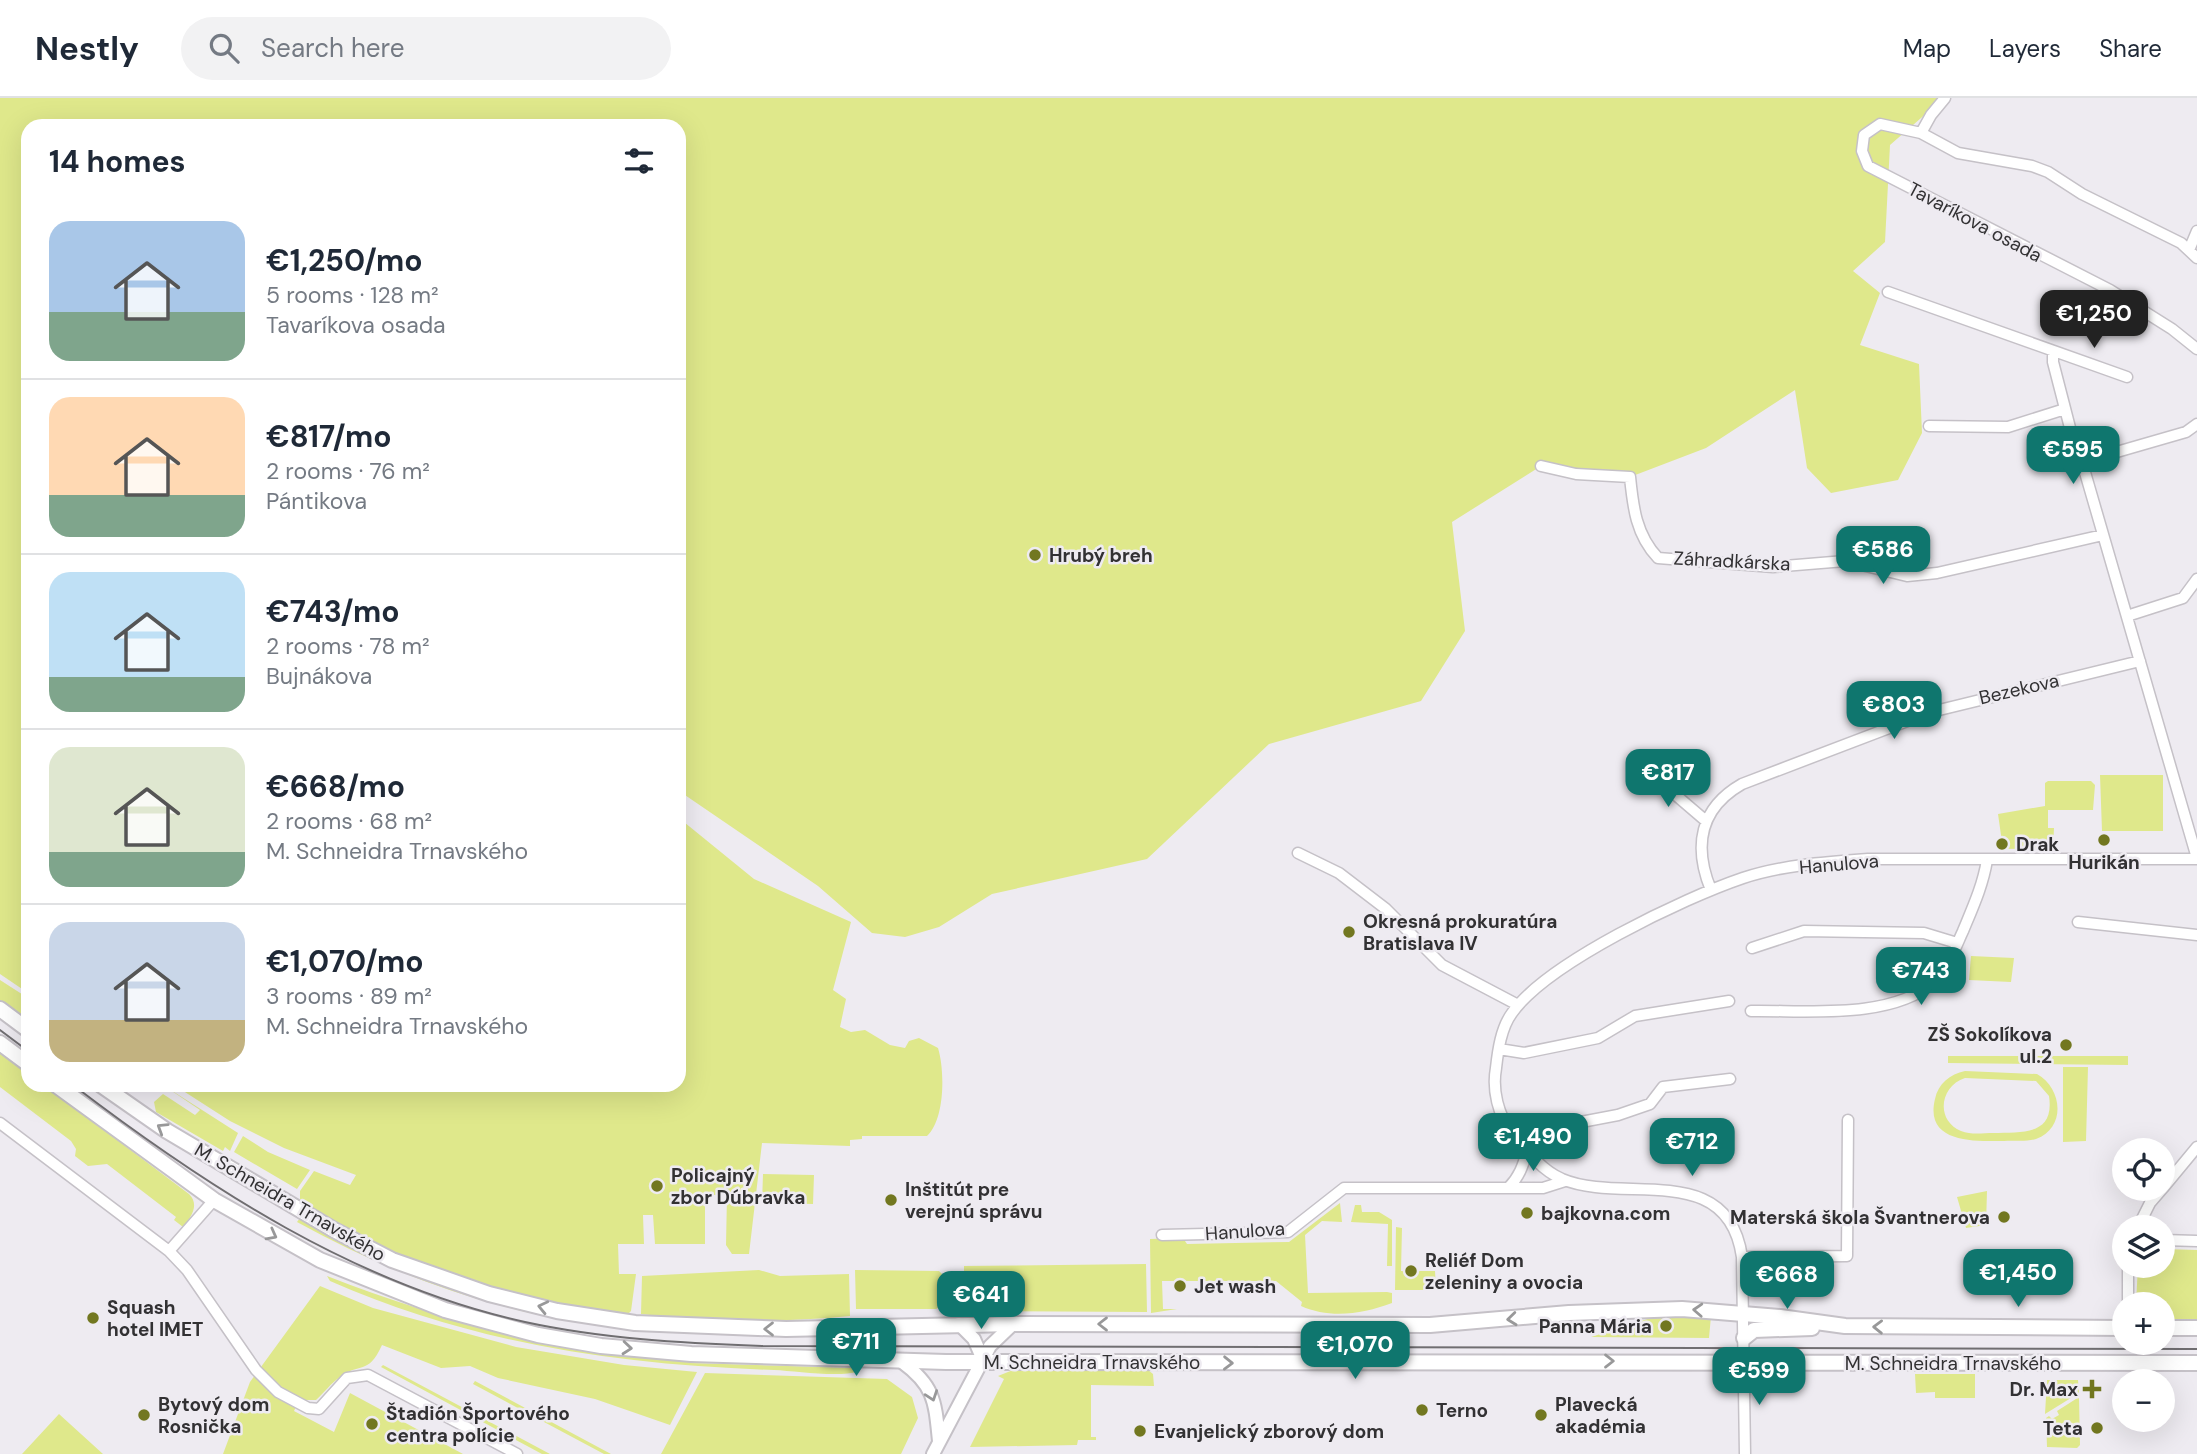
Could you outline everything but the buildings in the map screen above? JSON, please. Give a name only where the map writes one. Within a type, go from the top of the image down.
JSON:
[{"type":"main road","points":[[0,1009],[21,1025]]},
{"type":"main road","points":[[0,1043],[21,1059]]},
{"type":"main road","name":"M. Schneidra Trnavského","points":[[66,1092],[214,1200],[286,1243],[381,1287],[444,1310],[515,1330],[582,1343],[691,1354],[902,1362],[2197,1363]]},
{"type":"main road","name":"M. Schneidra Trnavského","points":[[111,1092],[157,1125],[334,1230],[392,1260],[489,1294],[598,1318],[695,1328],[786,1329],[959,1324],[1430,1325],[1653,1309],[1743,1313],[1845,1326],[2112,1328]]},
{"type":"main road","points":[[1744,1338],[1754,1330],[1845,1326]]},
{"type":"main road","points":[[2175,1328],[2197,1328]]},
{"type":"street","points":[[1921,134],[1945,98]]},
{"type":"street","name":"Tavaríkova osada","points":[[2197,258],[2189,250],[2048,172],[2032,166],[1958,153],[1921,134],[1880,124],[1864,135],[1862,151],[1868,166],[2110,290],[2172,329],[2197,349]]},
{"type":"street","points":[[2189,250],[2197,231]]},
{"type":"street","points":[[1888,292],[2127,377]]},
{"type":"street","points":[[2053,352],[2076,451],[2082,462],[2195,836],[2197,859]]},
{"type":"street","points":[[1929,426],[2008,427],[2065,409]]},
{"type":"street","points":[[2082,462],[2186,432],[2197,424]]},
{"type":"street","name":"Záhradkárska","points":[[1541,466],[1576,474],[1630,477],[1633,509],[1644,544],[1658,558],[1773,567],[1845,561],[1907,576],[1937,572],[2104,535]]},
{"type":"street","points":[[2127,616],[2183,598],[2197,579]]},
{"type":"street","name":"Bezekova","points":[[1706,821],[1719,798],[1742,784],[1913,717],[1977,698],[2140,661]]},
{"type":"street","points":[[1650,773],[1706,821],[1702,853],[1711,890]]},
{"type":"street","points":[[1298,853],[1339,873],[1377,902],[1405,926],[1442,965],[1518,1005]]},
{"type":"street","name":"Hanulova","points":[[1565,1181],[1542,1167],[1509,1129],[1499,1105],[1494,1088],[1499,1049],[1507,1020],[1518,1005],[1556,973],[1668,908],[1745,877],[1818,863],[1868,859],[2197,859]]},
{"type":"street","points":[[1751,1011],[1872,1009],[1921,991],[1936,980],[1957,943],[1983,885],[1987,860]]},
{"type":"street","points":[[2078,922],[2197,935]]},
{"type":"street","points":[[1752,948],[1804,931],[1924,933],[1957,943]]},
{"type":"street","points":[[1499,1049],[1524,1053],[1598,1038],[1634,1016],[1729,1001]]},
{"type":"street","points":[[1508,1188],[1521,1174],[1531,1138],[1539,1130],[1618,1115],[1640,1108],[1650,1104],[1663,1087],[1730,1079]]},
{"type":"street","points":[[1742,1257],[1847,1256],[1849,1120]]},
{"type":"street","points":[[0,1123],[169,1251],[187,1270],[256,1370],[278,1392],[308,1408],[319,1409],[347,1378],[368,1375],[517,1454]]},
{"type":"street","points":[[2175,1174],[2197,1147]]},
{"type":"street","name":"Hanulova","points":[[1162,1236],[1288,1233],[1344,1188],[1544,1188],[1565,1181],[1692,1194],[1717,1209],[1740,1243],[1745,1454]]},
{"type":"street","points":[[169,1251],[214,1200]]},
{"type":"street","points":[[2175,1240],[2197,1241]]},
{"type":"street","points":[[959,1324],[974,1339],[984,1362]]},
{"type":"street","points":[[933,1454],[984,1362],[990,1346],[1013,1324]]},
{"type":"street","points":[[902,1362],[921,1376],[929,1387],[935,1406],[939,1442]]},
{"type":"green space","points":[[0,98],[1944,98],[1890,145],[1885,242],[1853,271],[1880,293],[1860,345],[1919,364],[1922,433],[1898,480],[1831,493],[1807,468],[1795,390],[1706,448],[1630,477],[1541,466],[1452,522],[1465,631],[1421,701],[1269,744],[1147,859],[992,894],[939,927],[905,937],[872,933],[818,886],[686,796],[686,119],[21,119],[21,988],[0,974]]},
{"type":"green space","points":[[2100,775],[2163,775],[2163,831],[2102,831]]},
{"type":"green space","points":[[2091,781],[2095,785],[2093,810],[2048,810],[2048,828],[2054,828],[2053,848],[2003,849],[1998,814],[2045,806],[2045,783]]},
{"type":"green space","points":[[686,824],[754,879],[851,922],[833,990],[846,999],[840,1027],[851,1032],[865,1030],[890,1045],[905,1048],[909,1041],[919,1038],[938,1048],[942,1081],[937,1118],[927,1136],[862,1136],[862,1139],[850,1140],[850,1146],[762,1143],[749,1254],[732,1254],[726,1245],[727,1195],[705,1195],[705,1244],[655,1244],[653,1215],[643,1215],[644,1244],[618,1244],[619,1274],[636,1274],[631,1311],[627,1315],[584,1310],[498,1292],[415,1263],[375,1244],[300,1199],[300,1191],[314,1171],[350,1185],[356,1175],[284,1148],[230,1121],[185,1092],[686,1092]]},
{"type":"green space","points":[[1971,956],[2014,958],[2011,982],[1969,980]]},
{"type":"green space","points":[[0,980],[21,994],[21,1016],[0,1000]]},
{"type":"green space","points":[[0,1052],[21,1068],[21,1092],[53,1092],[189,1194],[194,1207],[183,1227],[174,1220],[176,1217],[107,1164],[88,1166],[75,1156],[76,1149],[71,1141],[0,1087]]},
{"type":"green space","points":[[1948,1056],[2128,1056],[2128,1065],[1948,1063]]},
{"type":"green space","points":[[2063,1067],[2088,1067],[2086,1141],[2063,1142]]},
{"type":"green space","points":[[1960,1072],[2037,1074],[2052,1088],[2056,1098],[2057,1117],[2053,1126],[2036,1139],[2025,1141],[1967,1140],[1945,1132],[1937,1125],[1934,1114],[1935,1099],[1942,1084]],"holes":[[[1965,1078],[2036,1081],[2049,1096],[2050,1109],[2047,1119],[2034,1129],[1969,1133],[1953,1126],[1944,1112],[1944,1103],[1950,1088]]]},
{"type":"green space","points":[[173,1092],[238,1133],[230,1151],[225,1147],[223,1151],[156,1112],[154,1102],[163,1094],[195,1115],[200,1110]]},
{"type":"green space","points":[[243,1136],[268,1152],[310,1170],[297,1189],[234,1152]]},
{"type":"green space","points":[[763,1174],[814,1175],[813,1204],[762,1203]]},
{"type":"green space","points":[[1987,1191],[1986,1225],[1966,1228],[1957,1197]]},
{"type":"green space","points":[[1340,1203],[1342,1222],[1322,1221],[1305,1235],[1308,1293],[1387,1292],[1392,1293],[1392,1303],[1346,1314],[1323,1313],[1301,1306],[1302,1302],[1276,1281],[1162,1281],[1163,1309],[1177,1309],[1151,1313],[1150,1239],[1183,1238],[1187,1244],[1289,1242]]},
{"type":"green space","points":[[1355,1205],[1361,1205],[1362,1212],[1379,1212],[1392,1220],[1392,1266],[1387,1266],[1388,1224],[1351,1222]]},
{"type":"green space","points":[[300,1218],[411,1275],[474,1297],[564,1320],[494,1304],[427,1282],[361,1255],[329,1239],[297,1222]]},
{"type":"green space","points":[[1396,1227],[1402,1228],[1401,1271],[1435,1271],[1436,1290],[1395,1290]]},
{"type":"green space","points":[[2175,1249],[2197,1250],[2197,1323],[2175,1322],[2175,1292],[2137,1292],[2137,1278],[2175,1278]]},
{"type":"green space","points":[[1146,1264],[1147,1312],[986,1311],[971,1310],[964,1303],[964,1266]]},
{"type":"green space","points":[[759,1270],[780,1276],[849,1274],[850,1316],[746,1321],[641,1314],[642,1276]]},
{"type":"green space","points":[[855,1270],[939,1271],[948,1286],[947,1297],[936,1309],[856,1309]]},
{"type":"green space","points":[[327,1276],[460,1321],[550,1342],[690,1360],[690,1363],[856,1368],[859,1371],[830,1374],[659,1363],[548,1347],[438,1321],[384,1303],[330,1281]]},
{"type":"green space","points":[[320,1286],[373,1308],[516,1347],[624,1365],[697,1372],[670,1425],[595,1399],[498,1378],[470,1366],[441,1368],[382,1345],[368,1365],[340,1377],[316,1400],[299,1400],[294,1411],[334,1432],[350,1393],[463,1454],[223,1454],[250,1382]]},
{"type":"green space","points":[[1660,1315],[1711,1316],[1709,1338],[1591,1337]]},
{"type":"green space","points":[[383,1365],[550,1454],[542,1454],[381,1367]]},
{"type":"green space","points":[[1018,1368],[1148,1370],[1153,1374],[1154,1386],[1091,1385],[1091,1437],[1096,1437],[1096,1440],[1078,1440],[1077,1445],[970,1447],[1004,1379],[998,1376]]},
{"type":"green space","points":[[705,1373],[887,1379],[912,1397],[918,1418],[901,1454],[661,1454]]},
{"type":"green space","points":[[1915,1374],[1975,1374],[1975,1398],[1935,1398],[1935,1392],[1916,1393]]},
{"type":"green space","points":[[2047,1380],[2078,1380],[2079,1393],[2045,1414]]},
{"type":"green space","points":[[475,1381],[611,1454],[604,1454],[473,1384]]},
{"type":"green space","points":[[2079,1397],[2080,1445],[2077,1448],[2047,1447],[2046,1418],[2049,1416],[2052,1419],[2059,1415],[2057,1411]]},
{"type":"green space","points":[[59,1414],[103,1454],[22,1454]]},
{"type":"tram line","points":[[0,1030],[21,1046]]},
{"type":"tram line","points":[[82,1092],[231,1195],[344,1258],[402,1284],[463,1305],[554,1328],[613,1336],[762,1346],[2197,1349]]},
{"type":"place","name":"Hrubý breh","points":[[1035,555]]},
{"type":"place","name":"Hurikán","points":[[2104,840]]},
{"type":"place","name":"Drak","points":[[2002,844]]},
{"type":"place","name":"Okresná prokuratúra Bratislava IV","points":[[1349,932]]},
{"type":"place","name":"ZŠ Sokolíkova ul.2","points":[[2066,1045]]},
{"type":"place","name":"Policajný zbor Dúbravka","points":[[657,1186]]},
{"type":"place","name":"Inštitút pre verejnú správu","points":[[891,1200]]},
{"type":"place","name":"bajkovna.com","points":[[1527,1213]]},
{"type":"place","name":"Materská škola Švantnerova","points":[[2004,1217]]},
{"type":"place","name":"Reliéf Dom zeleniny a ovocia","points":[[1411,1271]]},
{"type":"place","name":"Jet wash","points":[[1180,1286]]},
{"type":"place","name":"Squash hotel IMET","points":[[93,1318]]},
{"type":"place","name":"Panna Mária","points":[[1666,1326]]},
{"type":"place","name":"Dr. Max","points":[[2092,1389]]},
{"type":"place","name":"Terno","points":[[1422,1410]]},
{"type":"place","name":"Bytový dom Rosnička","points":[[144,1415]]},
{"type":"place","name":"Plavecká akadémia","points":[[1541,1415]]},
{"type":"place","name":"Štadión Športového centra polície","points":[[372,1424]]},
{"type":"place","name":"Teta","points":[[2097,1428]]},
{"type":"place","name":"Evanjelický zborový dom","points":[[1140,1431]]}]
